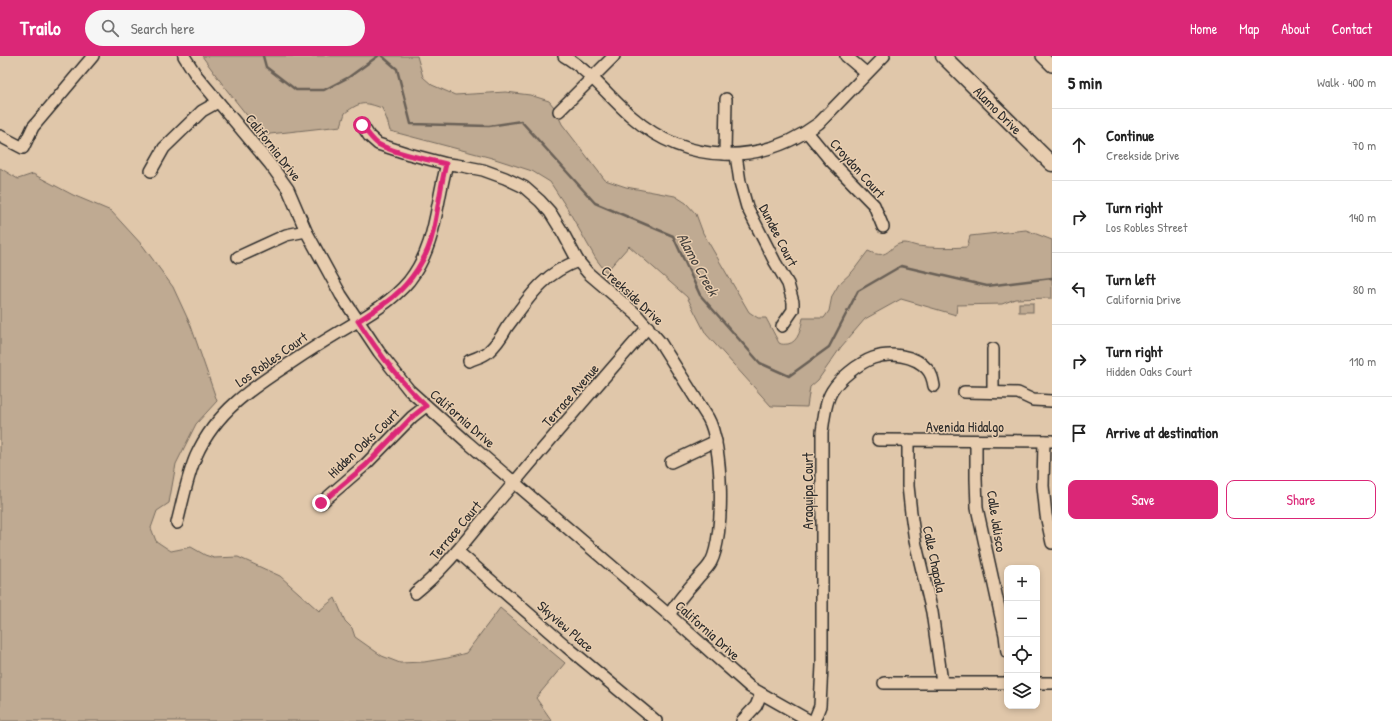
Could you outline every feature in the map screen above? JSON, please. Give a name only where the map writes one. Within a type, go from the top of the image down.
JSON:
[{"type":"main road","name":"Alamo Drive","points":[[943,56],[1052,164]]},
{"type":"street","name":"California Drive","points":[[184,56],[196,75],[288,189],[306,231],[341,295],[379,352],[405,385],[426,406],[669,615],[750,687],[810,721]]},
{"type":"street","points":[[564,56],[582,69],[632,117],[660,136],[677,144],[703,152],[731,154],[752,153],[770,148],[791,141],[807,132],[819,123],[884,56]]},
{"type":"street","points":[[559,111],[614,56]]},
{"type":"street","points":[[846,56],[866,73]]},
{"type":"street","points":[[1042,56],[1052,66]]},
{"type":"street","points":[[0,136],[23,148],[34,128],[90,57]]},
{"type":"street","name":"Dundee Court","points":[[726,99],[731,154],[747,207],[788,284],[793,302],[793,310],[782,326]]},
{"type":"street","points":[[151,171],[164,148],[202,110],[218,102]]},
{"type":"street","name":"Creekside Drive","points":[[362,125],[369,136],[378,144],[446,164],[483,170],[524,187],[550,212],[578,261],[588,273],[636,314],[660,342],[708,418],[713,427],[719,462],[720,522],[715,552],[710,563],[669,615]]},
{"type":"street","name":"Croydon Court","points":[[807,132],[830,160],[874,205],[883,227]]},
{"type":"street","name":"Los Robles Court","points":[[177,523],[188,476],[196,456],[202,444],[228,410],[253,387],[394,297],[409,281],[424,257],[432,237],[446,164]]},
{"type":"street","points":[[238,258],[286,235],[306,231]]},
{"type":"street","points":[[469,361],[488,353],[534,291],[550,275],[567,265],[578,261]]},
{"type":"street","name":"Terrace Avenue","points":[[515,483],[648,327]]},
{"type":"street","points":[[993,349],[993,392]]},
{"type":"street","name":"Araquipa Court","points":[[814,721],[820,706],[822,665],[822,432],[827,406],[832,391],[858,365],[873,358],[890,356],[903,357],[918,361],[931,374],[934,386]]},
{"type":"street","points":[[964,392],[1018,393],[1033,400],[1052,400]]},
{"type":"street","name":"Hidden Oaks Court","points":[[321,503],[366,465],[412,417],[426,406]]},
{"type":"street","name":"Avenida Hidalgo","points":[[878,440],[1048,441]]},
{"type":"street","name":"Calle Chapala","points":[[908,440],[908,486],[911,514],[915,541],[932,612],[942,682]]},
{"type":"street","points":[[671,462],[716,441]]},
{"type":"street","name":"Calle Jalisco","points":[[976,441],[977,508],[1005,637]]},
{"type":"street","points":[[1048,441],[1043,486],[1046,515],[1052,543]]},
{"type":"street","name":"Terrace Court","points":[[414,593],[432,579],[515,483]]},
{"type":"street","name":"Skyview Place","points":[[457,551],[567,647],[656,721]]},
{"type":"street","points":[[884,683],[1004,683]]},
{"type":"street","points":[[1040,683],[1052,683]]},
{"type":"street","points":[[742,721],[756,706],[761,694]]},
{"type":"shaded area","points":[[202,56],[417,56],[423,77],[432,85],[455,95],[506,92],[530,95],[549,101],[554,107],[562,124],[605,180],[626,187],[675,196],[686,203],[696,214],[703,233],[749,312],[758,318],[766,318],[779,343],[781,344],[792,343],[795,340],[799,334],[803,318],[824,318],[829,311],[832,296],[839,284],[853,271],[868,251],[875,254],[881,254],[889,251],[899,244],[906,243],[917,246],[948,248],[967,247],[970,236],[1026,230],[1052,240],[1052,298],[1015,299],[1002,304],[957,305],[956,315],[901,299],[865,319],[841,347],[818,380],[810,387],[807,407],[771,406],[706,334],[687,297],[629,246],[606,272],[596,259],[567,208],[550,182],[532,171],[492,158],[390,131],[382,108],[367,104],[355,106],[345,113],[341,126],[270,134],[265,138]]},
{"type":"shaded area","points":[[0,168],[18,179],[33,174],[73,195],[111,211],[143,246],[173,287],[191,326],[217,401],[196,424],[176,464],[169,503],[157,511],[151,528],[156,541],[171,551],[191,547],[214,558],[238,557],[280,576],[319,611],[335,598],[345,621],[352,628],[355,637],[382,656],[400,663],[424,662],[466,653],[500,608],[565,663],[536,698],[552,721],[0,721]]},
{"type":"shaded area","points":[[1019,303],[1033,303],[1033,312],[1019,312]]},
{"type":"waterway","name":"Alamo Creek","points":[[263,56],[266,67],[296,90],[324,90],[349,77],[378,56]]},
{"type":"waterway","name":"Alamo Creek","points":[[382,56],[397,69],[411,124],[489,126],[521,121],[595,203],[673,236],[700,295],[760,363],[789,376],[829,347],[858,291],[901,266],[987,286],[1052,278]]},
{"type":"route","points":[[321,503],[366,465],[412,417],[426,406],[409,390],[379,352],[358,321],[394,297],[409,281],[424,257],[432,237],[446,164],[390,149],[378,144],[369,136],[362,125]]}]
